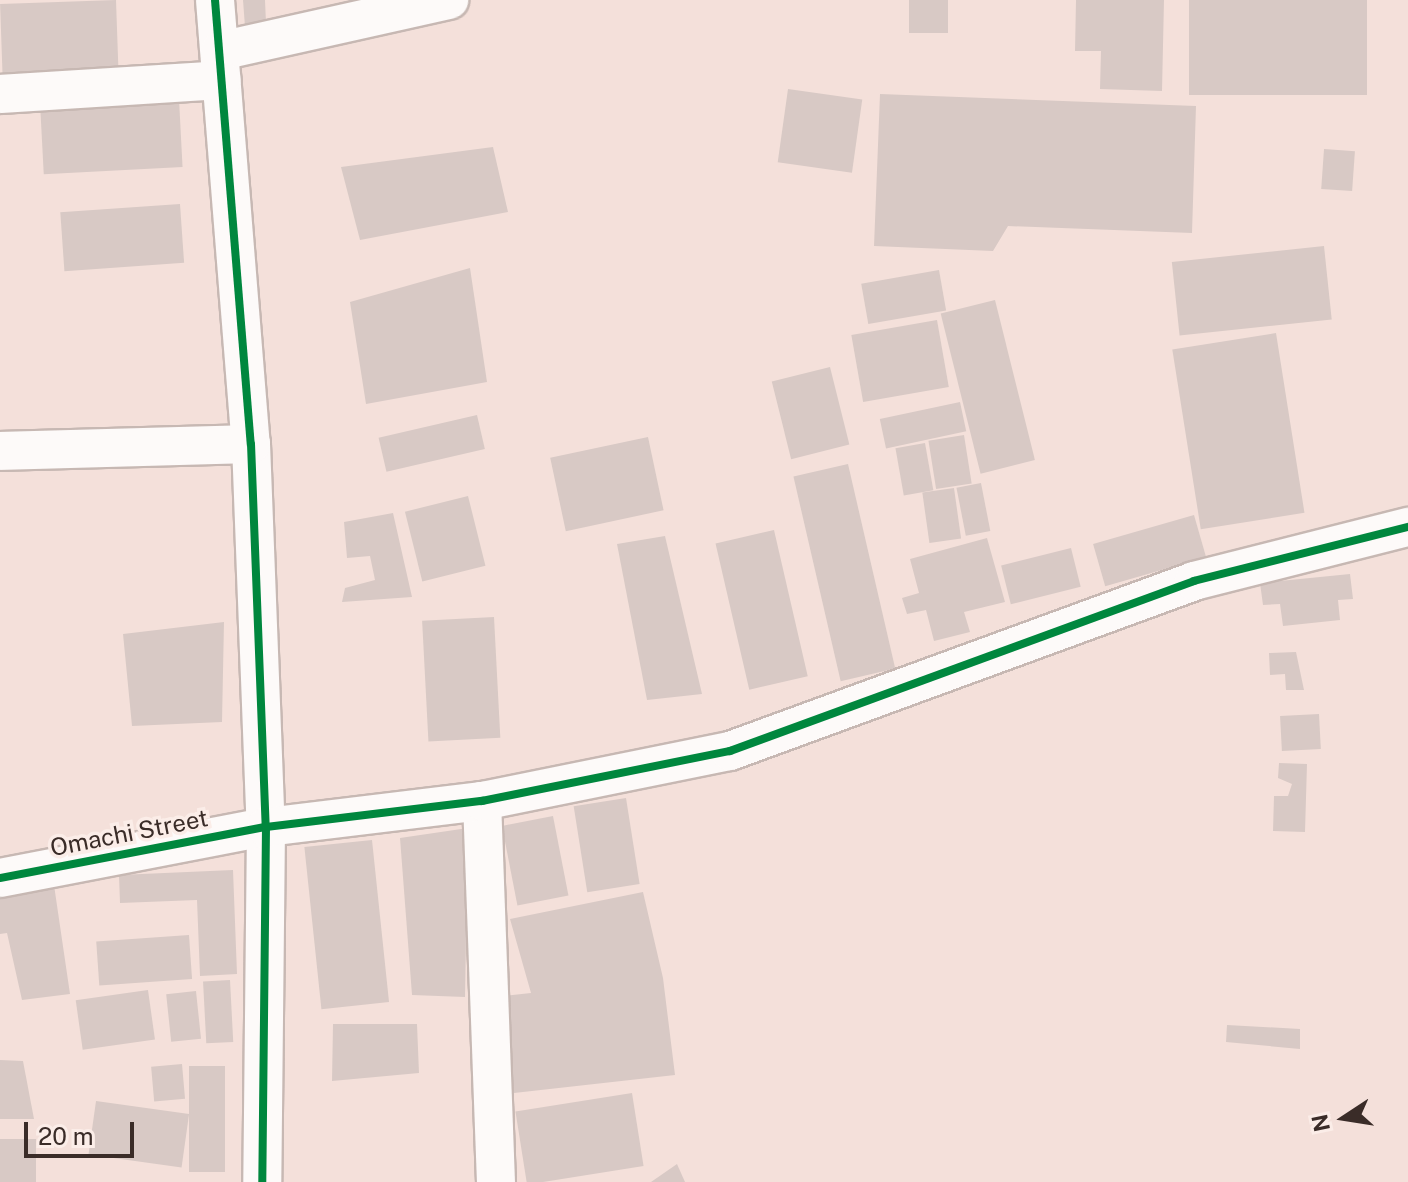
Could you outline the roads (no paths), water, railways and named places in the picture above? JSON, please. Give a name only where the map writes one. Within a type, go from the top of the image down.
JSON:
[{"type":"street","points":[[215,0],[251,444],[266,827],[262,1182]]},
{"type":"street","points":[[0,94],[221,65],[449,0]]},
{"type":"street","points":[[0,451],[251,444]]},
{"type":"street","name":"Omachi Street","points":[[0,878],[266,827],[482,801],[730,751],[1194,581],[1408,527]]},
{"type":"street","points":[[482,801],[496,1182]]}]
